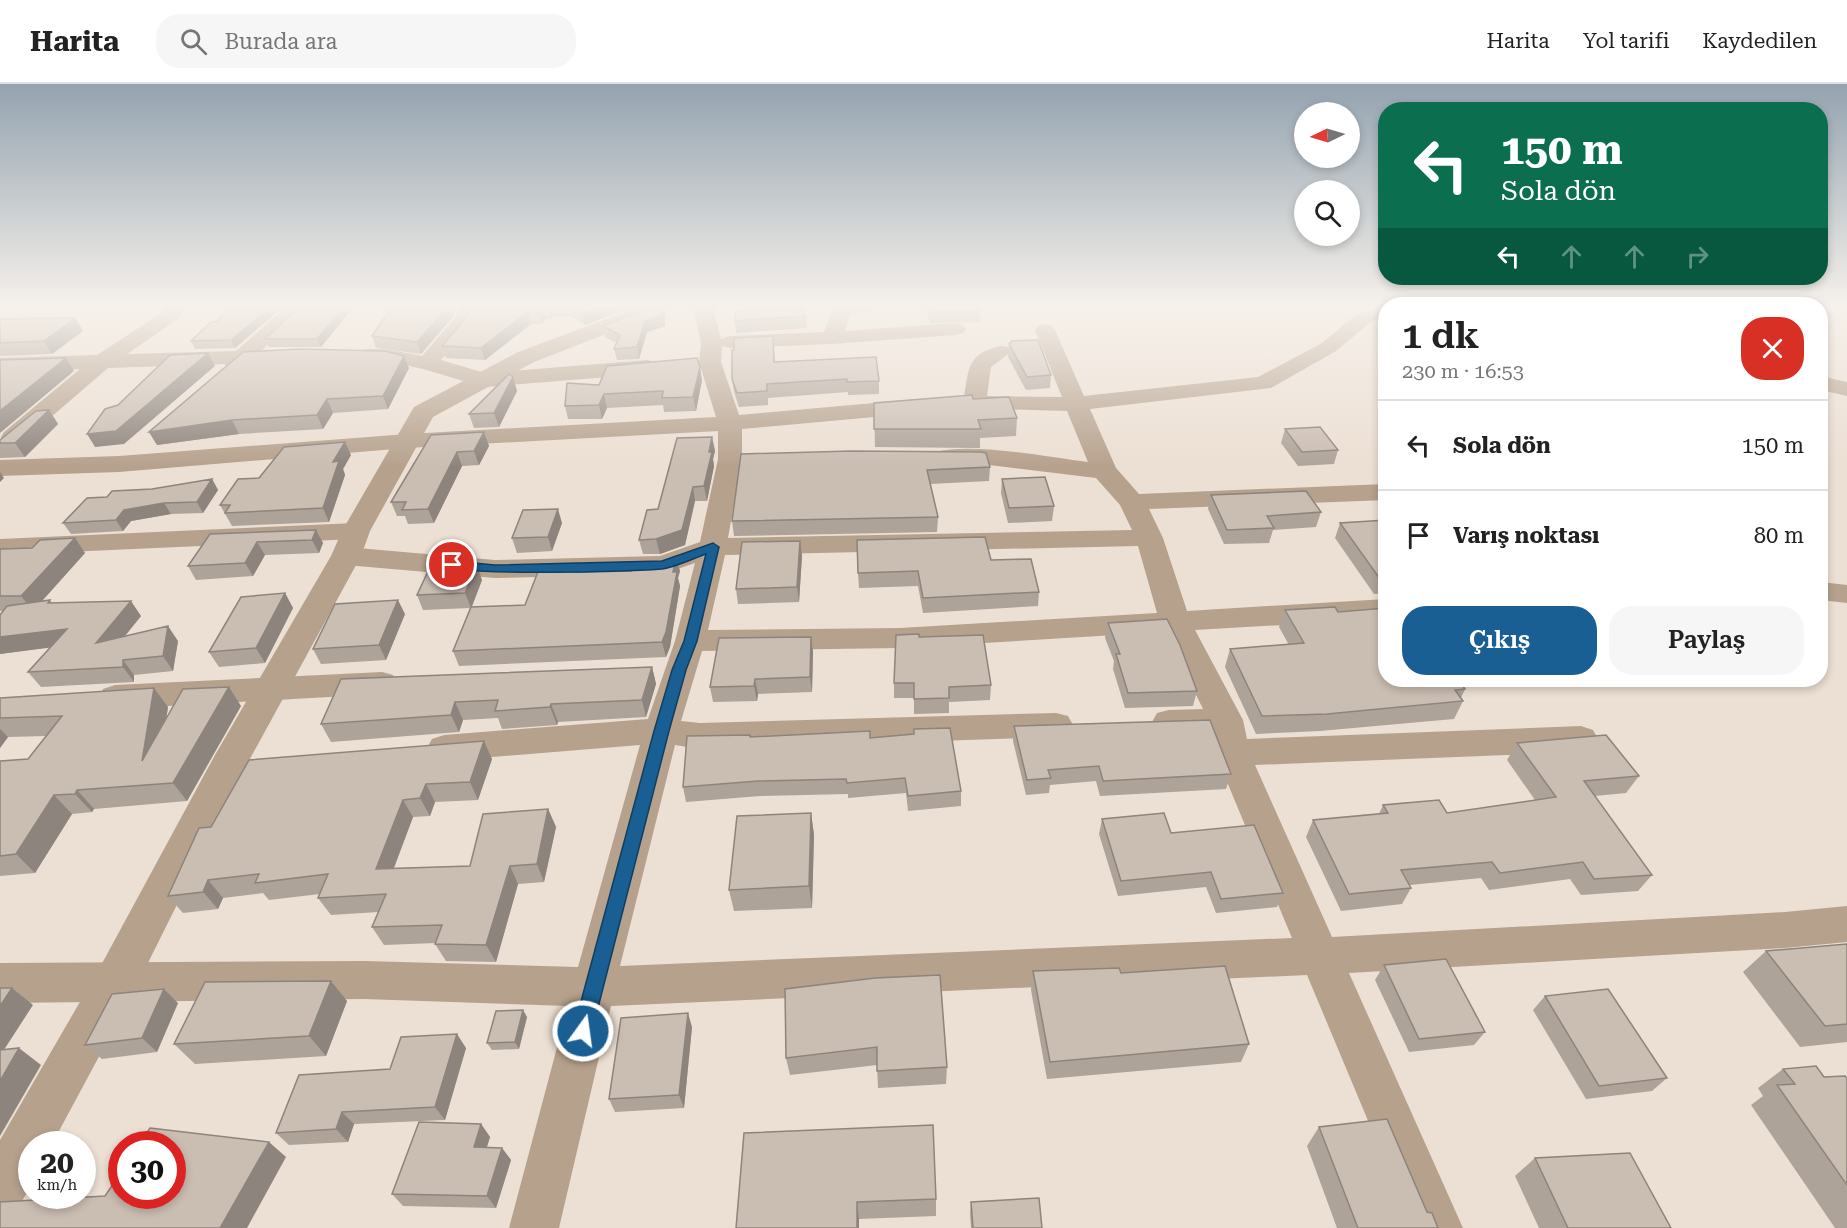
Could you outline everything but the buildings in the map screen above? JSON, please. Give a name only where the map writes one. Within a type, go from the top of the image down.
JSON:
[{"type":"street","points":[[0,366],[158,360]]},
{"type":"street","points":[[219,377],[237,360]]},
{"type":"street","points":[[413,360],[484,380],[663,366]]},
{"type":"street","points":[[0,1190],[116,983],[270,687],[423,412],[520,360]]},
{"type":"street","points":[[534,1228],[661,731],[685,656],[713,547],[741,458],[730,423],[705,360]]},
{"type":"street","points":[[975,403],[980,364],[986,360]]},
{"type":"street","points":[[1058,360],[1104,471],[1132,502],[1149,538],[1175,622],[1229,737],[1319,956],[1438,1228]]},
{"type":"street","points":[[0,468],[119,464],[407,441],[730,423],[975,403],[1077,404],[1263,383],[1304,360]]},
{"type":"street","points":[[0,448],[102,362]]},
{"type":"street","points":[[1828,385],[1847,389]]},
{"type":"street","points":[[119,464],[145,442]]},
{"type":"street","points":[[922,457],[981,457],[1104,471]]},
{"type":"street","points":[[1132,502],[1378,492]]},
{"type":"street","points":[[0,547],[351,544],[495,568],[663,565],[713,547],[1149,538]]},
{"type":"street","points":[[1828,592],[1847,594]]},
{"type":"street","points":[[644,672],[685,656],[900,639],[1378,609]]},
{"type":"street","points":[[82,699],[270,687],[410,682]]},
{"type":"street","points":[[1142,723],[1229,737],[1585,739]]},
{"type":"street","points":[[415,750],[661,731],[700,736],[1082,724]]},
{"type":"street","points":[[228,765],[263,762]]},
{"type":"street","points":[[0,983],[364,980],[594,987],[1319,956],[1847,924]]},
{"type":"route","points":[[452,565],[495,568],[663,565],[713,547],[690,641],[661,731],[583,1031]]}]
